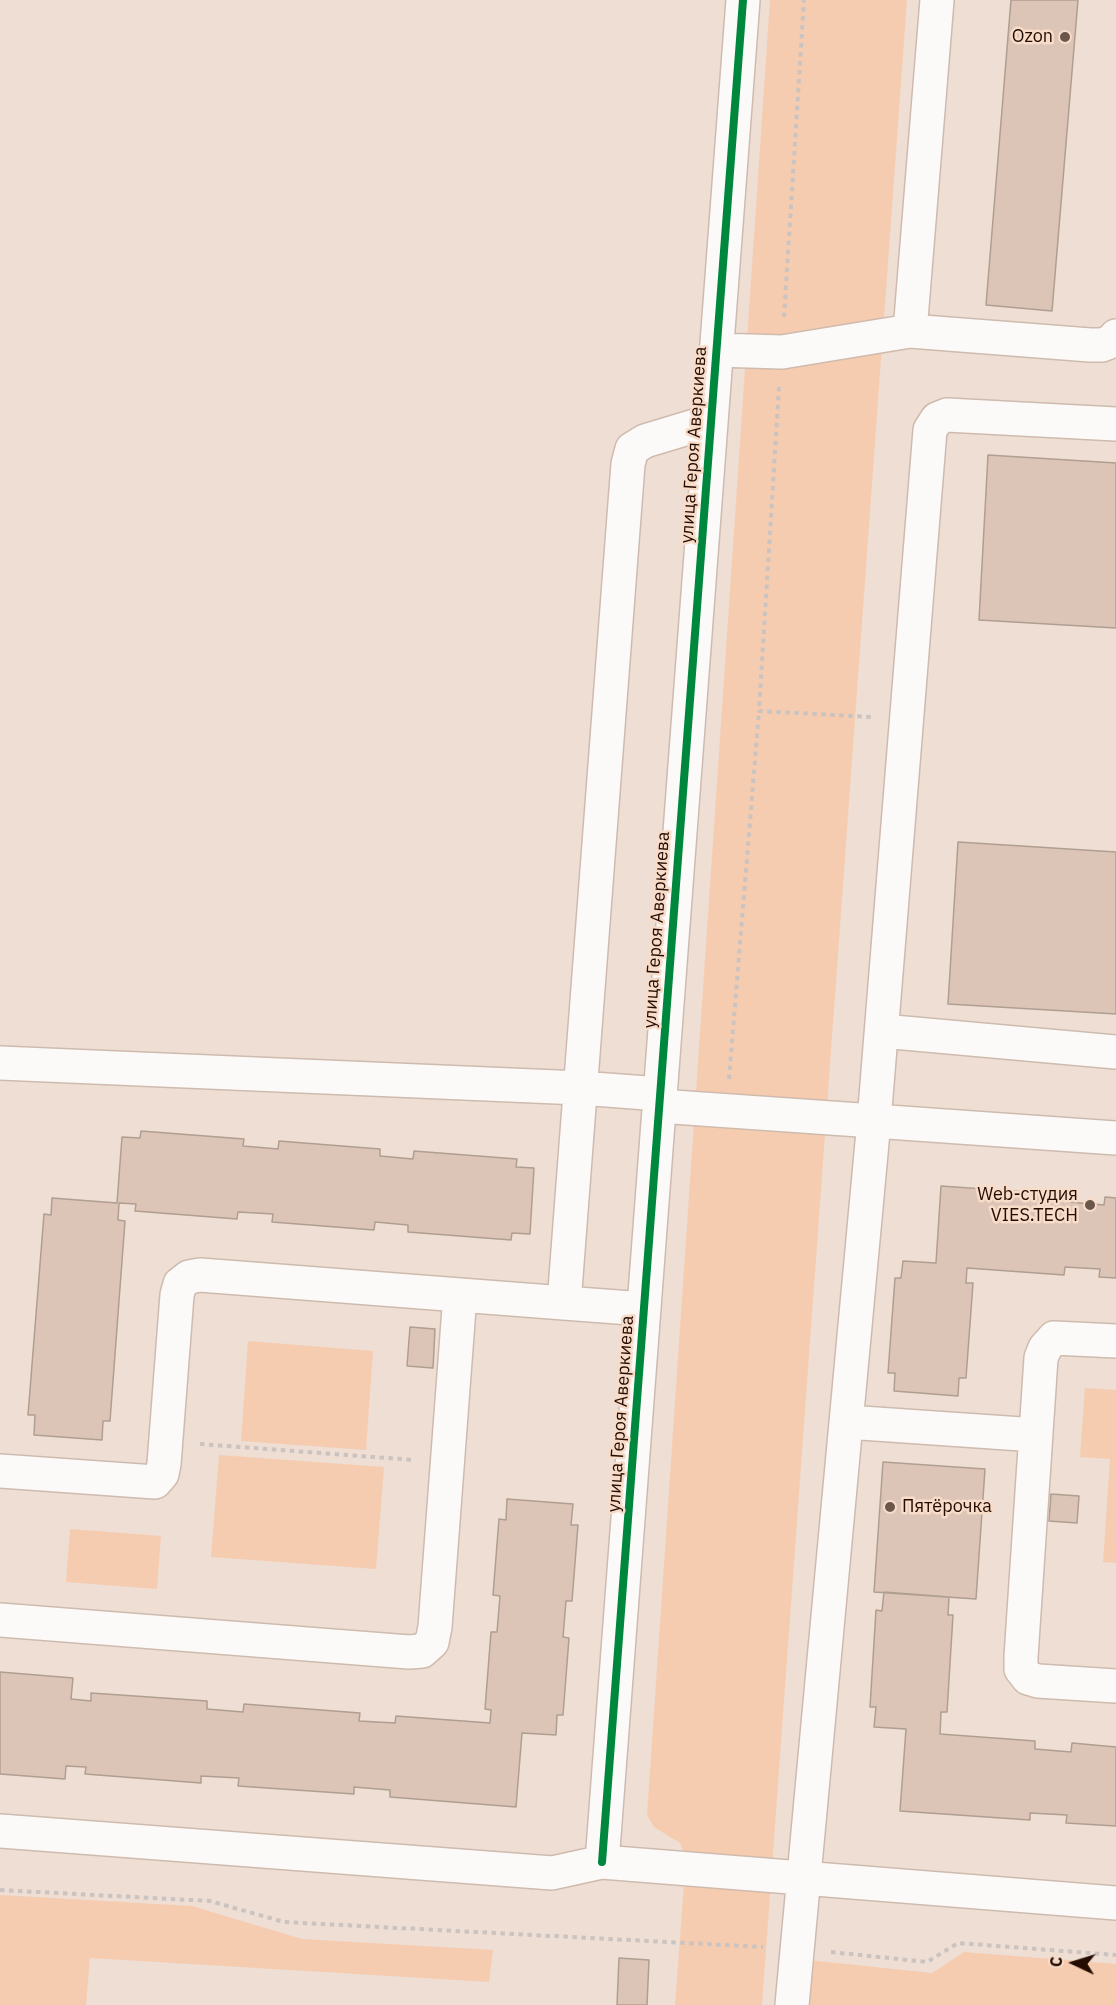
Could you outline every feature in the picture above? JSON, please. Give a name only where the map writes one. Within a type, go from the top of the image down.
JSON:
[{"type":"street","name":"улица Героя Аверкиева","points":[[602,1862],[743,0]]},
{"type":"street","points":[[910,330],[937,0]]},
{"type":"street","points":[[716,350],[782,352],[910,330],[1090,345],[1102,345],[1116,336]]},
{"type":"street","points":[[792,2005],[882,1031],[930,430],[937,419],[947,415],[1116,424]]},
{"type":"street","points":[[564,1303],[627,464],[632,449],[645,441],[711,421]]},
{"type":"street","points":[[882,1031],[1116,1052]]},
{"type":"street","points":[[0,1063],[580,1088],[727,1111],[1116,1138]]},
{"type":"street","points":[[0,1472],[155,1482],[162,1474],[166,1441],[177,1295],[180,1284],[189,1277],[200,1275],[644,1309]]},
{"type":"street","points":[[0,1620],[410,1652],[422,1651],[432,1642],[435,1627],[460,1295]]},
{"type":"street","points":[[1116,1341],[1054,1338],[1044,1348],[1041,1358],[1021,1657],[1022,1669],[1028,1678],[1038,1681],[1116,1686]]},
{"type":"street","points":[[847,1422],[1036,1435]]},
{"type":"street","points":[[0,1831],[552,1873],[602,1862],[1116,1903]]},
{"type":"path","points":[[727,1111],[759,711],[804,0]]},
{"type":"path","points":[[759,711],[907,719]]},
{"type":"path","points":[[166,1441],[447,1462]]},
{"type":"path","points":[[0,1890],[210,1901],[284,1922],[798,1949],[927,1962],[958,1943],[1116,1955]]},
{"type":"shaded area","points":[[770,0],[907,0],[762,2005],[675,2005],[686,1857],[680,1843],[654,1827],[647,1815]]},
{"type":"shaded area","points":[[248,1341],[373,1351],[366,1450],[241,1441]]},
{"type":"shaded area","points":[[1085,1388],[1116,1390],[1116,1563],[1103,1562],[1110,1459],[1080,1457]]},
{"type":"shaded area","points":[[219,1455],[384,1467],[376,1569],[211,1557]]},
{"type":"shaded area","points":[[70,1529],[161,1536],[157,1589],[66,1582]]},
{"type":"shaded area","points":[[0,1895],[192,1906],[302,1939],[493,1950],[489,1982],[90,1958],[86,2005],[0,2005]]},
{"type":"shaded area","points":[[964,1952],[1116,1964],[1116,2005],[803,2005],[808,1960],[932,1973]]},
{"type":"building","points":[[1011,0],[1078,0],[1052,311],[986,305]]},
{"type":"building","points":[[988,455],[1116,463],[1116,628],[979,620]]},
{"type":"building","points":[[958,842],[1116,852],[1116,1014],[948,1004]]},
{"type":"building","points":[[141,1131],[244,1139],[243,1146],[278,1149],[279,1141],[380,1149],[380,1156],[413,1159],[414,1151],[517,1159],[516,1167],[534,1168],[530,1234],[512,1233],[511,1240],[408,1232],[408,1225],[375,1222],[374,1230],[272,1222],[273,1214],[238,1212],[237,1219],[135,1211],[136,1204],[119,1203],[118,1220],[125,1221],[110,1421],[103,1421],[102,1440],[34,1435],[35,1415],[28,1415],[44,1214],[51,1215],[52,1198],[117,1203],[122,1137],[140,1138]]},
{"type":"building","points":[[941,1186],[1070,1195],[1069,1202],[1104,1205],[1105,1197],[1116,1198],[1116,1278],[1099,1277],[1100,1269],[1065,1267],[1064,1275],[967,1268],[966,1283],[973,1283],[966,1378],[959,1378],[958,1396],[894,1391],[895,1373],[888,1373],[895,1278],[901,1278],[903,1261],[936,1263]]},
{"type":"building","points":[[410,1327],[435,1329],[433,1368],[407,1366]]},
{"type":"building","points":[[883,1462],[985,1469],[976,1599],[874,1592]]},
{"type":"building","points":[[1051,1494],[1079,1496],[1077,1523],[1049,1521]]},
{"type":"building","points":[[507,1499],[573,1504],[571,1525],[578,1525],[572,1601],[566,1601],[563,1637],[569,1638],[563,1715],[557,1715],[556,1735],[522,1733],[516,1807],[390,1797],[390,1790],[354,1787],[354,1794],[238,1786],[239,1778],[201,1776],[201,1783],[85,1774],[86,1767],[66,1766],[65,1779],[0,1774],[0,1672],[73,1678],[71,1699],[91,1701],[91,1693],[207,1701],[207,1709],[243,1712],[244,1704],[360,1713],[359,1721],[395,1723],[396,1716],[490,1723],[491,1710],[485,1709],[491,1632],[497,1632],[500,1596],[493,1595],[499,1519],[506,1520]]},
{"type":"building","points":[[884,1592],[949,1597],[948,1615],[953,1615],[947,1712],[941,1712],[940,1734],[1035,1741],[1035,1749],[1071,1752],[1072,1743],[1116,1747],[1116,1826],[1066,1823],[1067,1815],[1030,1813],[1030,1820],[900,1811],[906,1729],[874,1727],[876,1707],[870,1707],[876,1610],[882,1611]]},
{"type":"building","points":[[619,1958],[649,1960],[647,2005],[617,2005]]},
{"type":"cycle path","points":[[602,1862],[743,0]]},
{"type":"place","name":"Ozon","points":[[1065,37]]},
{"type":"place","name":"Web-студия VIES.TECH","points":[[1090,1205]]},
{"type":"place","name":"Пятёрочка","points":[[890,1507]]}]
